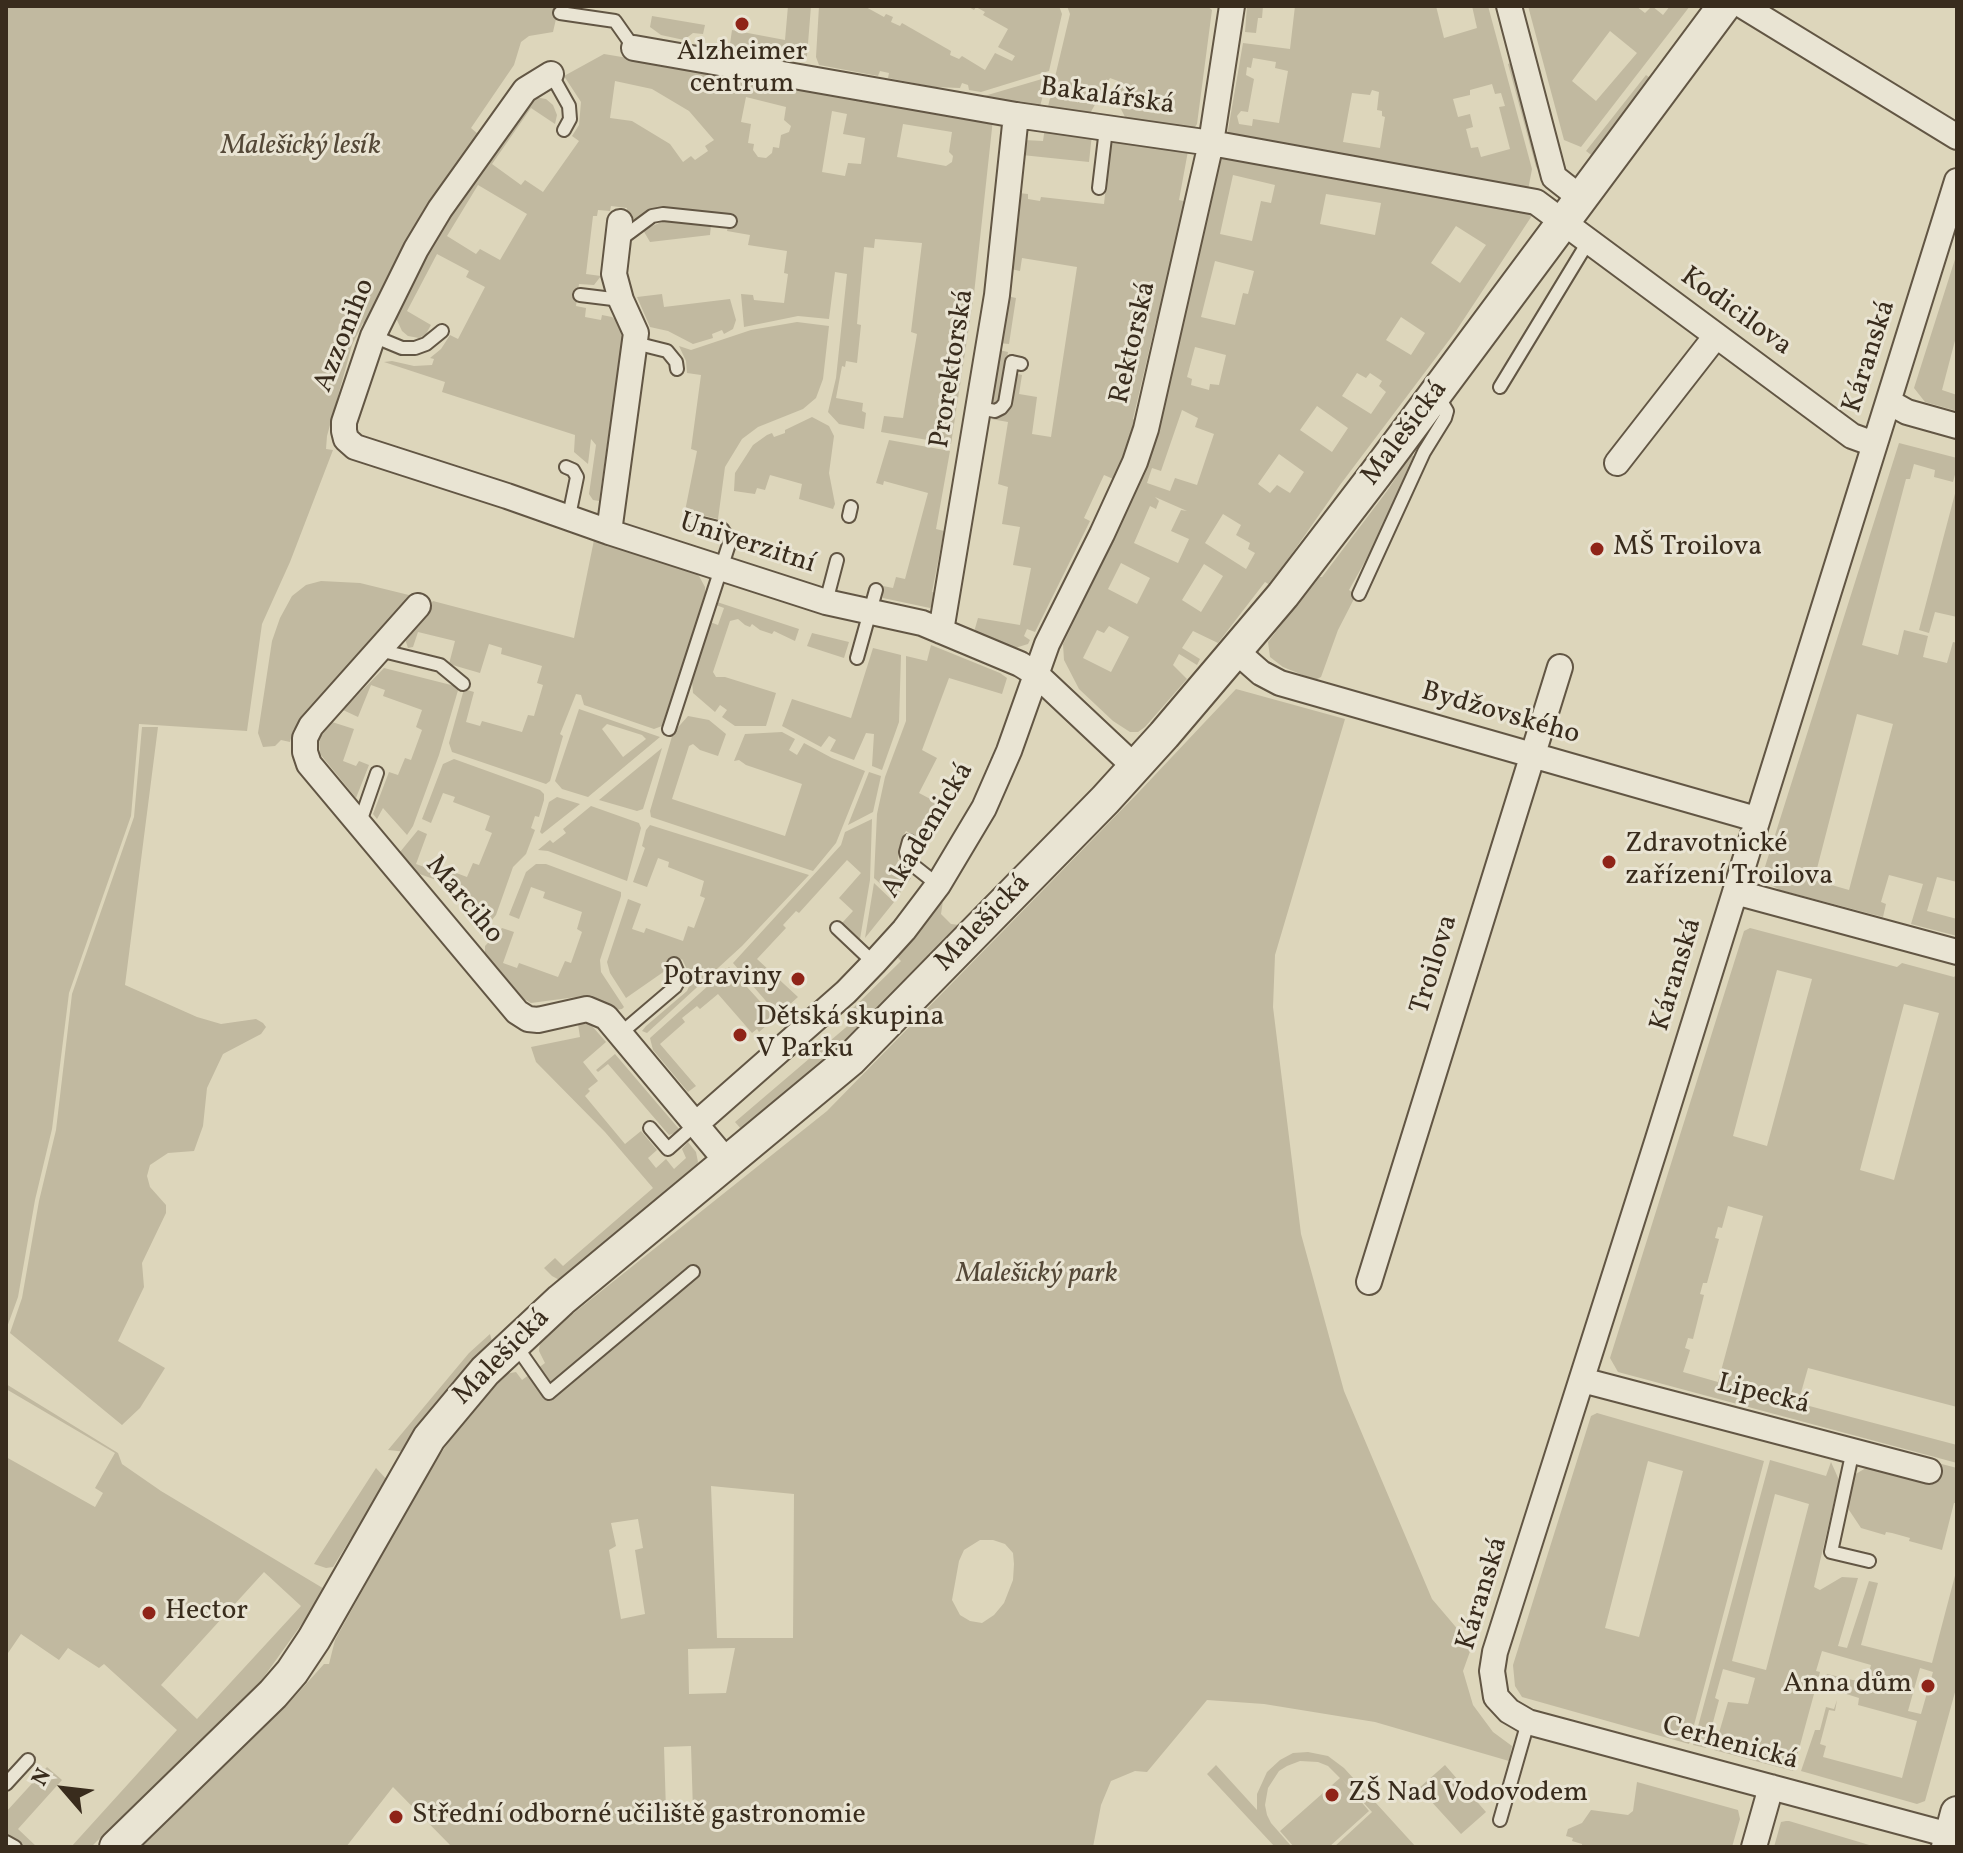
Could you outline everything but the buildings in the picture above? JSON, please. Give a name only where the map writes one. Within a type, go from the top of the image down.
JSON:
[{"type":"street","name":"Rektorská","points":[[1036,674],[1047,644],[1135,462],[1146,429],[1211,143],[1232,6]]},
{"type":"street","points":[[1509,6],[1554,177],[1578,221]]},
{"type":"street","name":"Malešická","points":[[116,1847],[292,1672],[429,1438],[464,1393],[513,1342],[821,1086],[879,1032],[1135,767],[1283,595],[1434,398],[1578,221],[1724,6]]},
{"type":"street","points":[[1743,6],[1957,137]]},
{"type":"street","name":"Bakalářská","points":[[634,48],[1016,115],[1211,143],[1536,202],[1578,221]]},
{"type":"street","name":"Azzoniho","points":[[551,74],[525,90],[440,209],[416,249],[373,336],[344,422],[346,439],[350,444],[409,466],[569,516],[609,532]]},
{"type":"street","name":"Prorektorská","points":[[941,631],[997,295],[1016,115]]},
{"type":"street","name":"Káranská","points":[[1496,1697],[1492,1671],[1495,1652],[1957,181]]},
{"type":"street","name":"Kodicilova","points":[[1578,221],[1716,336],[1852,436],[1874,444]]},
{"type":"street","points":[[609,532],[636,333],[621,300],[614,274],[618,233]]},
{"type":"street","points":[[1617,463],[1716,336]]},
{"type":"street","points":[[1889,402],[1907,412],[1957,426]]},
{"type":"street","name":"Univerzitní","points":[[609,532],[826,602],[873,601],[1020,664],[1036,674],[1135,767]]},
{"type":"street","name":"Marciho","points":[[418,606],[311,726],[305,738],[309,764],[517,1012],[528,1019],[538,1020],[587,1009],[606,1017],[728,1163]]},
{"type":"street","name":"Bydžovského","points":[[1236,651],[1261,673],[1280,683],[1756,819]]},
{"type":"street","name":"Troilova","points":[[1369,1282],[1560,667]]},
{"type":"street","name":"Akademická","points":[[696,1124],[846,992],[904,930],[938,885],[984,808],[1009,751],[1036,674]]},
{"type":"street","points":[[1735,892],[1957,952]]},
{"type":"street","name":"Lipecká","points":[[1582,1380],[1929,1471]]},
{"type":"street","name":"Cerhenická","points":[[1496,1697],[1509,1711],[1528,1722],[1953,1833]]},
{"type":"street","points":[[1754,1847],[1771,1787]]},
{"type":"lane","points":[[560,13],[615,21],[634,48]]},
{"type":"lane","points":[[551,74],[569,106],[570,119],[564,130]]},
{"type":"lane","points":[[1099,188],[1106,129]]},
{"type":"lane","points":[[618,233],[652,216],[663,214],[730,221]]},
{"type":"lane","points":[[1500,387],[1578,221]]},
{"type":"lane","points":[[580,295],[621,300]]},
{"type":"lane","points":[[373,336],[402,348],[415,348],[426,344],[442,331]]},
{"type":"lane","points":[[635,343],[667,351],[676,362],[677,369]]},
{"type":"lane","points":[[979,408],[995,411],[1001,408],[1005,403],[1012,362],[1021,364]]},
{"type":"lane","points":[[1359,594],[1424,452],[1445,418],[1447,411],[1434,398]]},
{"type":"lane","points":[[566,467],[573,470],[577,477],[569,516]]},
{"type":"lane","points":[[669,729],[729,544],[725,532],[694,522]]},
{"type":"lane","points":[[826,602],[837,560]]},
{"type":"lane","points":[[857,658],[873,601]]},
{"type":"lane","points":[[379,650],[440,665],[463,684]]},
{"type":"lane","points":[[359,825],[377,773]]},
{"type":"lane","points":[[909,841],[906,852],[909,862],[938,885]]},
{"type":"lane","points":[[837,928],[874,963]]},
{"type":"lane","points":[[621,1033],[675,987],[680,978],[674,964]]},
{"type":"lane","points":[[650,1128],[668,1149],[696,1124]]},
{"type":"lane","points":[[513,1342],[549,1393],[693,1272]]},
{"type":"lane","points":[[1853,1450],[1831,1552],[1869,1561]]},
{"type":"lane","points":[[1500,1820],[1528,1722]]},
{"type":"lane","points":[[6,1784],[28,1760]]},
{"type":"lane","points":[[6,1842],[15,1847]]},
{"type":"green space","name":"Malešický lesík","points":[[6,6],[559,6],[553,32],[529,36],[521,42],[514,65],[471,128],[478,134],[435,197],[369,326],[363,323],[352,345],[327,436],[326,449],[333,450],[290,562],[262,624],[247,731],[139,724],[131,816],[69,993],[52,1129],[35,1200],[18,1297],[6,1330]]},
{"type":"green space","points":[[788,6],[811,6],[807,56],[802,61],[735,49],[730,44],[732,30],[785,40]]},
{"type":"green space","points":[[819,6],[864,6],[884,17],[886,14],[893,17],[891,22],[900,26],[902,23],[951,51],[950,55],[959,59],[962,56],[985,70],[995,53],[1012,61],[1015,56],[998,47],[1008,29],[983,15],[985,12],[967,6],[1059,6],[1062,14],[1049,71],[981,92],[969,90],[968,85],[962,83],[960,88],[934,87],[888,78],[889,73],[880,71],[878,76],[819,65],[816,57]]},
{"type":"green space","points":[[1067,6],[1207,6],[1212,10],[1197,124],[1191,133],[1128,123],[1118,103],[1118,81],[1110,78],[1088,117],[1046,115],[1070,14]]},
{"type":"green space","points":[[1247,6],[1263,6],[1256,33],[1245,32]]},
{"type":"green space","points":[[1295,6],[1436,6],[1444,38],[1477,28],[1472,6],[1488,6],[1532,169],[1528,190],[1227,136],[1243,43],[1290,49]],"holes":[[[1253,58],[1276,62],[1275,68],[1288,71],[1279,123],[1253,119],[1252,126],[1239,124],[1237,116],[1241,111],[1248,112],[1254,79],[1246,75]],[[1492,84],[1495,94],[1501,93],[1505,106],[1499,107],[1510,149],[1481,157],[1478,147],[1471,148],[1466,129],[1473,127],[1470,114],[1458,117],[1453,99],[1470,95],[1470,90]],[[1372,90],[1379,92],[1377,110],[1382,111],[1385,117],[1380,148],[1343,142],[1352,93],[1370,95]]]},
{"type":"green space","points":[[1528,6],[1636,6],[1645,13],[1652,6],[1663,15],[1670,6],[1690,6],[1581,147],[1564,140]],"holes":[[[1610,31],[1637,53],[1596,101],[1572,81]]]},
{"type":"green space","points":[[652,16],[705,25],[703,34],[693,33],[684,40],[661,35],[650,27]]},
{"type":"green space","points":[[604,54],[993,119],[974,294],[951,444],[881,432],[884,416],[903,418],[917,334],[911,332],[922,243],[875,239],[874,248],[864,247],[857,363],[846,361],[845,367],[842,366],[836,398],[863,403],[862,411],[866,413],[864,429],[839,424],[828,412],[836,378],[847,274],[835,272],[829,319],[798,316],[744,327],[741,294],[753,295],[754,300],[784,303],[787,251],[748,245],[750,235],[727,231],[730,216],[669,208],[636,221],[627,213],[627,208],[611,206],[610,211],[598,210],[597,216],[593,216],[586,274],[601,276],[594,285],[579,284],[576,306],[586,308],[585,317],[601,320],[602,315],[612,317],[620,323],[623,333],[599,501],[593,500],[589,494],[596,445],[591,439],[588,464],[574,452],[575,435],[442,392],[445,382],[384,362],[432,365],[434,359],[430,358],[450,335],[458,339],[485,287],[466,277],[469,271],[437,254],[407,311],[431,325],[426,334],[419,338],[408,336],[396,318],[439,224],[534,97],[546,99],[553,105],[557,115],[555,124],[531,108],[492,164],[521,185],[525,180],[543,192],[579,141],[572,136],[579,125],[581,102],[564,76]],"holes":[[[615,81],[652,89],[689,111],[714,140],[705,146],[708,151],[695,160],[691,156],[683,162],[670,144],[632,121],[610,118]],[[746,97],[786,107],[784,120],[791,126],[789,132],[781,135],[779,148],[773,147],[766,158],[758,157],[753,150],[754,144],[748,143],[751,124],[741,122]],[[832,111],[847,114],[843,134],[865,138],[861,164],[848,163],[845,176],[822,172]],[[903,124],[952,132],[949,152],[953,156],[952,162],[946,166],[897,157]],[[478,185],[527,214],[500,260],[480,249],[476,254],[447,236]]]},
{"type":"green space","points":[[1514,62],[1545,178],[1536,167],[1508,64]]},
{"type":"green space","points":[[1646,75],[1656,82],[1598,160],[1586,151]]},
{"type":"green space","points":[[1047,80],[1038,114],[974,99]]},
{"type":"green space","points":[[1045,127],[1092,134],[1089,162],[1022,155],[1024,140],[1043,141]]},
{"type":"green space","points":[[1111,137],[1188,151],[1179,200],[1187,202],[1164,312],[1156,321],[1133,419],[1139,422],[1118,481],[1104,475],[1084,518],[1090,521],[1035,632],[1027,629],[1024,636],[1030,640],[1028,644],[1015,648],[974,632],[978,618],[1020,625],[1031,568],[1013,565],[1020,527],[1002,524],[1008,487],[998,484],[1008,422],[991,419],[1007,410],[1014,373],[1022,375],[1019,394],[1037,397],[1032,434],[1051,437],[1077,267],[1022,258],[1020,271],[1011,269],[1018,193],[1028,194],[1028,199],[1040,201],[1041,197],[1104,204]]},
{"type":"green space","points":[[1221,155],[1537,208],[1456,331],[1340,485],[1270,585],[1265,582],[1218,643],[1193,631],[1182,648],[1200,659],[1197,665],[1179,654],[1173,665],[1187,679],[1145,727],[1138,732],[1130,732],[1113,721],[1079,689],[1064,660],[1063,644],[1114,540],[1157,434]],"holes":[[[1233,175],[1275,185],[1271,203],[1261,201],[1252,241],[1220,234]],[[1326,194],[1381,203],[1375,235],[1320,224]],[[1456,226],[1486,245],[1460,283],[1431,263]],[[1215,261],[1254,271],[1248,294],[1243,293],[1235,325],[1201,317]],[[1401,317],[1425,333],[1411,355],[1386,340]],[[1195,347],[1226,355],[1219,385],[1210,384],[1209,390],[1191,385],[1192,379],[1187,377]],[[1357,373],[1366,378],[1370,373],[1382,381],[1379,386],[1386,392],[1371,414],[1342,396]],[[1317,406],[1348,428],[1332,452],[1300,430]],[[1182,410],[1198,418],[1195,427],[1214,434],[1197,485],[1175,478],[1170,491],[1147,483],[1152,468],[1161,471]],[[1279,454],[1304,472],[1290,493],[1277,485],[1270,493],[1258,484]],[[1155,497],[1187,511],[1181,510],[1171,531],[1189,539],[1178,563],[1134,543],[1150,506],[1156,509],[1159,501]],[[1223,514],[1241,525],[1236,535],[1250,543],[1248,549],[1255,553],[1246,569],[1205,543]],[[1121,563],[1150,578],[1137,604],[1108,589]],[[1204,564],[1223,576],[1201,612],[1182,600]],[[1109,626],[1129,637],[1111,672],[1083,658],[1097,630],[1104,633]]]},
{"type":"green space","points":[[664,221],[711,225],[710,235],[650,242],[643,230]]},
{"type":"green space","points":[[1957,253],[1957,333],[1942,390],[1957,395],[1957,411],[1925,402],[1914,388]]},
{"type":"green space","points":[[662,294],[664,307],[730,299],[736,320],[733,329],[724,334],[722,330],[712,334],[713,338],[693,344],[668,331],[650,327],[637,297]]},
{"type":"green space","points":[[1007,296],[1016,298],[1009,344],[999,343]]},
{"type":"green space","points":[[797,322],[829,326],[823,379],[816,398],[803,409],[758,427],[742,439],[725,467],[718,519],[685,511],[697,451],[691,449],[701,375],[687,373],[686,361],[679,346],[691,350],[751,330]]},
{"type":"green space","points":[[999,350],[1008,352],[1000,399],[994,405],[991,401]]},
{"type":"green space","points":[[812,417],[829,426],[834,436],[829,473],[835,504],[833,509],[799,499],[802,484],[770,475],[765,490],[757,488],[755,494],[734,491],[735,473],[753,445],[767,435],[772,433],[774,437],[785,433],[785,430]]},
{"type":"green space","points":[[889,440],[950,451],[936,529],[944,531],[932,592],[936,593],[934,604],[930,608],[883,598],[882,594],[883,586],[893,588],[896,577],[905,579],[928,493],[884,481],[883,485],[876,483]]},
{"type":"green space","points":[[1899,443],[1957,458],[1953,482],[1934,477],[1935,470],[1914,464],[1910,479],[1906,479],[1862,645],[1898,655],[1904,630],[1928,636],[1923,657],[1947,663],[1953,642],[1957,643],[1957,882],[1937,877],[1927,911],[1957,919],[1957,936],[1911,924],[1923,884],[1889,875],[1881,902],[1886,904],[1883,917],[1780,890],[1771,885],[1763,873]],"holes":[[[1857,714],[1893,724],[1849,890],[1814,880]]]},
{"type":"green space","points":[[1411,455],[1417,457],[1373,558],[1368,556],[1349,590],[1356,595],[1338,630],[1321,677],[1315,680],[1283,667],[1270,657],[1268,642],[1318,577],[1322,577]]},
{"type":"green space","points":[[1957,486],[1957,617],[1935,612],[1929,633],[1919,630]]},
{"type":"green space","points":[[594,540],[692,571],[705,587],[662,726],[654,729],[584,705],[581,695],[576,694],[560,734],[563,736],[550,781],[546,784],[452,752],[449,743],[464,689],[474,692],[466,722],[480,726],[482,721],[522,732],[528,715],[534,716],[543,685],[537,683],[542,666],[501,654],[502,648],[489,644],[480,673],[449,664],[455,641],[418,632],[413,647],[408,648],[405,639],[408,631],[433,601],[574,638]]},
{"type":"green space","points":[[321,581],[360,583],[413,596],[293,730],[290,742],[281,740],[275,746],[263,747],[258,733],[272,641],[280,618],[292,596],[306,585]]},
{"type":"green space","points":[[717,602],[799,629],[795,641],[774,631],[772,634],[760,630],[752,624],[750,627],[738,619],[730,621],[713,672],[716,677],[776,693],[766,726],[735,726],[722,717],[727,710],[720,705],[715,712],[693,693],[692,681],[710,622],[718,625],[724,608],[716,605]]},
{"type":"green space","points":[[812,633],[849,642],[844,658],[807,646]]},
{"type":"green space","points":[[931,645],[1007,678],[1002,694],[949,678],[922,750],[937,758],[919,793],[936,802],[916,837],[906,831],[902,838],[898,859],[911,878],[896,898],[874,878],[877,814],[885,777],[906,721],[906,656],[927,661]]},
{"type":"green space","points":[[873,648],[901,655],[899,722],[882,770],[872,766],[874,734],[866,733],[854,760],[830,751],[836,740],[829,736],[821,747],[782,726],[792,699],[851,718]]},
{"type":"green space","points":[[384,668],[459,687],[439,755],[407,835],[383,808],[377,819],[373,814],[389,772],[398,775],[405,758],[411,760],[422,730],[416,727],[422,710],[383,696],[385,690],[371,685],[358,717],[343,710]]},
{"type":"green space","name":"Malešický park","points":[[1236,689],[1345,719],[1275,955],[1273,1007],[1301,1234],[1344,1391],[1432,1599],[1472,1646],[1463,1671],[1473,1705],[1493,1732],[1512,1746],[1509,1761],[1375,1722],[1264,1704],[1207,1700],[1147,1772],[1135,1771],[1111,1781],[1101,1805],[1093,1847],[452,1847],[393,1787],[346,1847],[141,1847],[289,1703],[324,1664],[329,1664],[335,1640],[426,1476],[468,1413],[505,1374],[516,1372],[522,1380],[545,1363],[539,1351],[540,1342],[545,1336],[827,1111]],"holes":[[[711,1486],[794,1494],[793,1638],[717,1638]],[[638,1519],[643,1548],[635,1550],[645,1614],[621,1619],[609,1550],[616,1546],[611,1523]],[[980,1540],[993,1540],[1005,1544],[1013,1553],[1013,1580],[1004,1603],[982,1623],[960,1615],[952,1600],[964,1550]],[[735,1648],[726,1693],[689,1694],[688,1649]],[[691,1746],[693,1811],[666,1811],[664,1747]]]},
{"type":"green space","points":[[579,709],[660,737],[588,797],[562,789],[555,781]],"holes":[[[607,724],[646,739],[623,757],[602,729]]]},
{"type":"green space","points":[[688,716],[709,720],[726,734],[718,756],[693,744],[689,746],[672,799],[785,836],[802,784],[739,760],[734,761],[745,734],[782,732],[795,739],[789,750],[797,755],[804,743],[865,771],[836,843],[813,871],[651,817],[650,811],[673,733]]},
{"type":"green space","points":[[332,722],[354,729],[343,761],[356,766],[359,761],[369,765],[356,798],[320,754],[319,739]]},
{"type":"green space","points":[[142,727],[158,727],[125,985],[197,1017],[221,1024],[256,1019],[266,1027],[261,1034],[223,1054],[207,1088],[203,1126],[194,1151],[168,1153],[150,1165],[147,1176],[150,1187],[166,1205],[166,1213],[142,1263],[144,1287],[118,1341],[165,1368],[140,1408],[122,1425],[10,1333],[22,1298],[39,1201],[56,1130],[72,994],[134,817]]},
{"type":"green space","points":[[662,748],[643,809],[637,811],[599,800]]},
{"type":"green space","points":[[454,759],[544,794],[539,817],[535,816],[531,828],[535,830],[526,854],[513,867],[496,915],[486,927],[447,884],[417,873],[400,852],[418,830],[427,834],[416,864],[430,869],[432,864],[467,877],[473,863],[479,865],[492,833],[485,830],[490,816],[453,802],[455,797],[443,793],[431,823],[422,819],[443,764]]},
{"type":"green space","points":[[869,772],[881,776],[873,812],[848,825]]},
{"type":"green space","points":[[557,797],[580,804],[542,834],[549,802]]},
{"type":"green space","points":[[591,806],[639,823],[641,828],[627,881],[538,850],[566,833],[563,829]]},
{"type":"green space","points":[[872,819],[870,880],[860,939],[842,923],[853,911],[839,898],[861,873],[847,860],[799,913],[796,911],[783,925],[786,928],[757,959],[798,997],[778,1015],[733,963],[841,845],[845,832]]},
{"type":"green space","points":[[650,825],[809,875],[742,946],[647,1033],[642,1031],[687,991],[692,980],[682,959],[626,998],[610,973],[607,962],[628,899],[641,904],[632,929],[644,933],[646,928],[683,941],[688,926],[694,928],[705,898],[700,896],[704,881],[668,867],[669,862],[658,858],[647,887],[633,882],[645,848],[642,846],[646,830]]},
{"type":"green space","points":[[536,864],[546,864],[621,892],[600,960],[601,972],[624,1007],[622,1009],[616,1010],[591,995],[531,1003],[522,998],[485,954],[485,946],[502,928],[514,932],[503,963],[517,968],[519,963],[558,977],[565,961],[571,963],[582,932],[577,929],[582,912],[543,898],[545,892],[531,887],[519,919],[509,915],[526,872]]},
{"type":"green space","points":[[874,883],[894,902],[865,938]]},
{"type":"green space","points":[[944,894],[941,914],[951,924],[960,925],[858,1030],[742,1130],[735,1122],[851,1023],[845,1016],[901,961],[895,955]]},
{"type":"green space","points":[[1750,928],[1897,967],[1902,963],[1954,977],[1957,974],[1957,1407],[1808,1368],[1798,1403],[1957,1445],[1957,1463],[1618,1372],[1610,1358],[1744,931]],"holes":[[[1777,970],[1812,979],[1767,1146],[1733,1136]],[[1904,1004],[1939,1013],[1894,1180],[1860,1170]],[[1728,1206],[1763,1216],[1718,1382],[1683,1372],[1690,1350],[1685,1348],[1688,1338],[1693,1339],[1704,1295],[1700,1294],[1703,1283],[1707,1283],[1719,1239],[1715,1238],[1718,1227],[1722,1228]]]},
{"type":"green space","points":[[729,967],[775,1018],[759,1032],[757,1029],[752,1033],[718,994],[700,1009],[697,1006],[682,1018],[685,1022],[660,1044],[696,1086],[688,1092],[653,1050],[650,1038]]},
{"type":"green space","points":[[586,1023],[606,1042],[583,1062],[598,1081],[585,1096],[625,1144],[641,1131],[657,1150],[648,1158],[656,1168],[666,1159],[674,1169],[686,1158],[682,1149],[688,1142],[696,1152],[698,1162],[692,1173],[565,1283],[544,1268],[555,1258],[563,1266],[653,1188],[605,1132],[536,1062],[531,1047],[580,1037],[578,1024]]},
{"type":"green space","points":[[615,1054],[679,1129],[675,1133],[669,1135],[608,1064],[598,1072],[596,1070]]},
{"type":"green space","points":[[490,1334],[493,1345],[407,1452],[388,1450],[469,1353]]},
{"type":"green space","name":"Hector","points":[[6,1384],[118,1453],[122,1464],[161,1491],[326,1590],[261,1681],[91,1847],[71,1847],[177,1730],[104,1664],[99,1668],[68,1648],[59,1660],[21,1634],[6,1656],[6,1457],[95,1507],[103,1493],[95,1488],[115,1453],[6,1389]],"holes":[[[264,1572],[301,1606],[197,1719],[161,1685]]]},
{"type":"green space","points":[[1597,1413],[1764,1461],[1689,1744],[1522,1697],[1515,1686],[1513,1665],[1591,1416]],"holes":[[[1648,1461],[1683,1471],[1639,1637],[1605,1628]]]},
{"type":"green space","points":[[1770,1460],[1826,1476],[1831,1462],[1839,1480],[1814,1587],[1820,1590],[1842,1577],[1858,1578],[1838,1646],[1847,1648],[1869,1581],[1878,1583],[1861,1645],[1932,1663],[1957,1568],[1957,1685],[1925,1801],[1917,1804],[1801,1771],[1815,1730],[1820,1730],[1826,1707],[1834,1709],[1837,1700],[1835,1711],[1829,1710],[1820,1744],[1826,1746],[1823,1757],[1902,1778],[1917,1721],[1858,1705],[1859,1698],[1824,1687],[1827,1674],[1866,1683],[1871,1665],[1822,1651],[1816,1671],[1820,1672],[1793,1771],[1714,1750],[1728,1702],[1748,1704],[1755,1678],[1723,1669],[1715,1698],[1719,1700],[1706,1748],[1693,1745]],"holes":[[[1775,1494],[1809,1504],[1766,1670],[1732,1661]],[[1920,1668],[1933,1672],[1921,1714],[1908,1711]]]},
{"type":"green space","points":[[1930,1461],[1957,1468],[1957,1503],[1954,1503],[1942,1550],[1892,1533],[1886,1532],[1885,1535],[1861,1528],[1849,1510],[1848,1500],[1854,1475],[1871,1465]]},
{"type":"green space","points":[[376,1468],[389,1482],[357,1541],[351,1538],[333,1567],[314,1564]]},
{"type":"green space","points":[[1293,1753],[1328,1756],[1344,1768],[1416,1847],[1334,1847],[1372,1812],[1342,1779],[1369,1811],[1329,1847],[1294,1847],[1280,1831],[1340,1778],[1328,1766],[1318,1762],[1300,1761],[1287,1766],[1279,1771],[1268,1788],[1267,1815],[1292,1847],[1275,1847],[1207,1774],[1216,1765],[1257,1810],[1257,1794],[1267,1772]]},
{"type":"green space","points":[[1445,1765],[1486,1812],[1461,1834],[1419,1788]]},
{"type":"green space","points":[[47,1767],[62,1780],[18,1829],[37,1847],[6,1847],[6,1812]]},
{"type":"green space","points":[[1637,1782],[1738,1810],[1740,1819],[1732,1847],[1582,1847],[1582,1844],[1566,1836],[1568,1829],[1582,1823],[1591,1810],[1628,1815],[1633,1811]]},
{"type":"green space","points":[[1789,1821],[1876,1847],[1774,1847],[1781,1822]]},
{"type":"place","name":"Alzheimer centrum","points":[[742,24]]},
{"type":"place","name":"MŠ Troilova","points":[[1597,549]]},
{"type":"place","name":"Zdravotnické zařízení Troilova","points":[[1609,862]]},
{"type":"place","name":"Potraviny","points":[[798,979]]},
{"type":"place","name":"Dětská skupina V Parku","points":[[740,1035]]},
{"type":"place","name":"Hector","points":[[149,1613]]},
{"type":"place","name":"Anna dům","points":[[1928,1686]]},
{"type":"place","name":"ZŠ Nad Vodovodem","points":[[1332,1795]]},
{"type":"place","name":"Střední odborné učiliště gastronomie","points":[[396,1817]]}]
